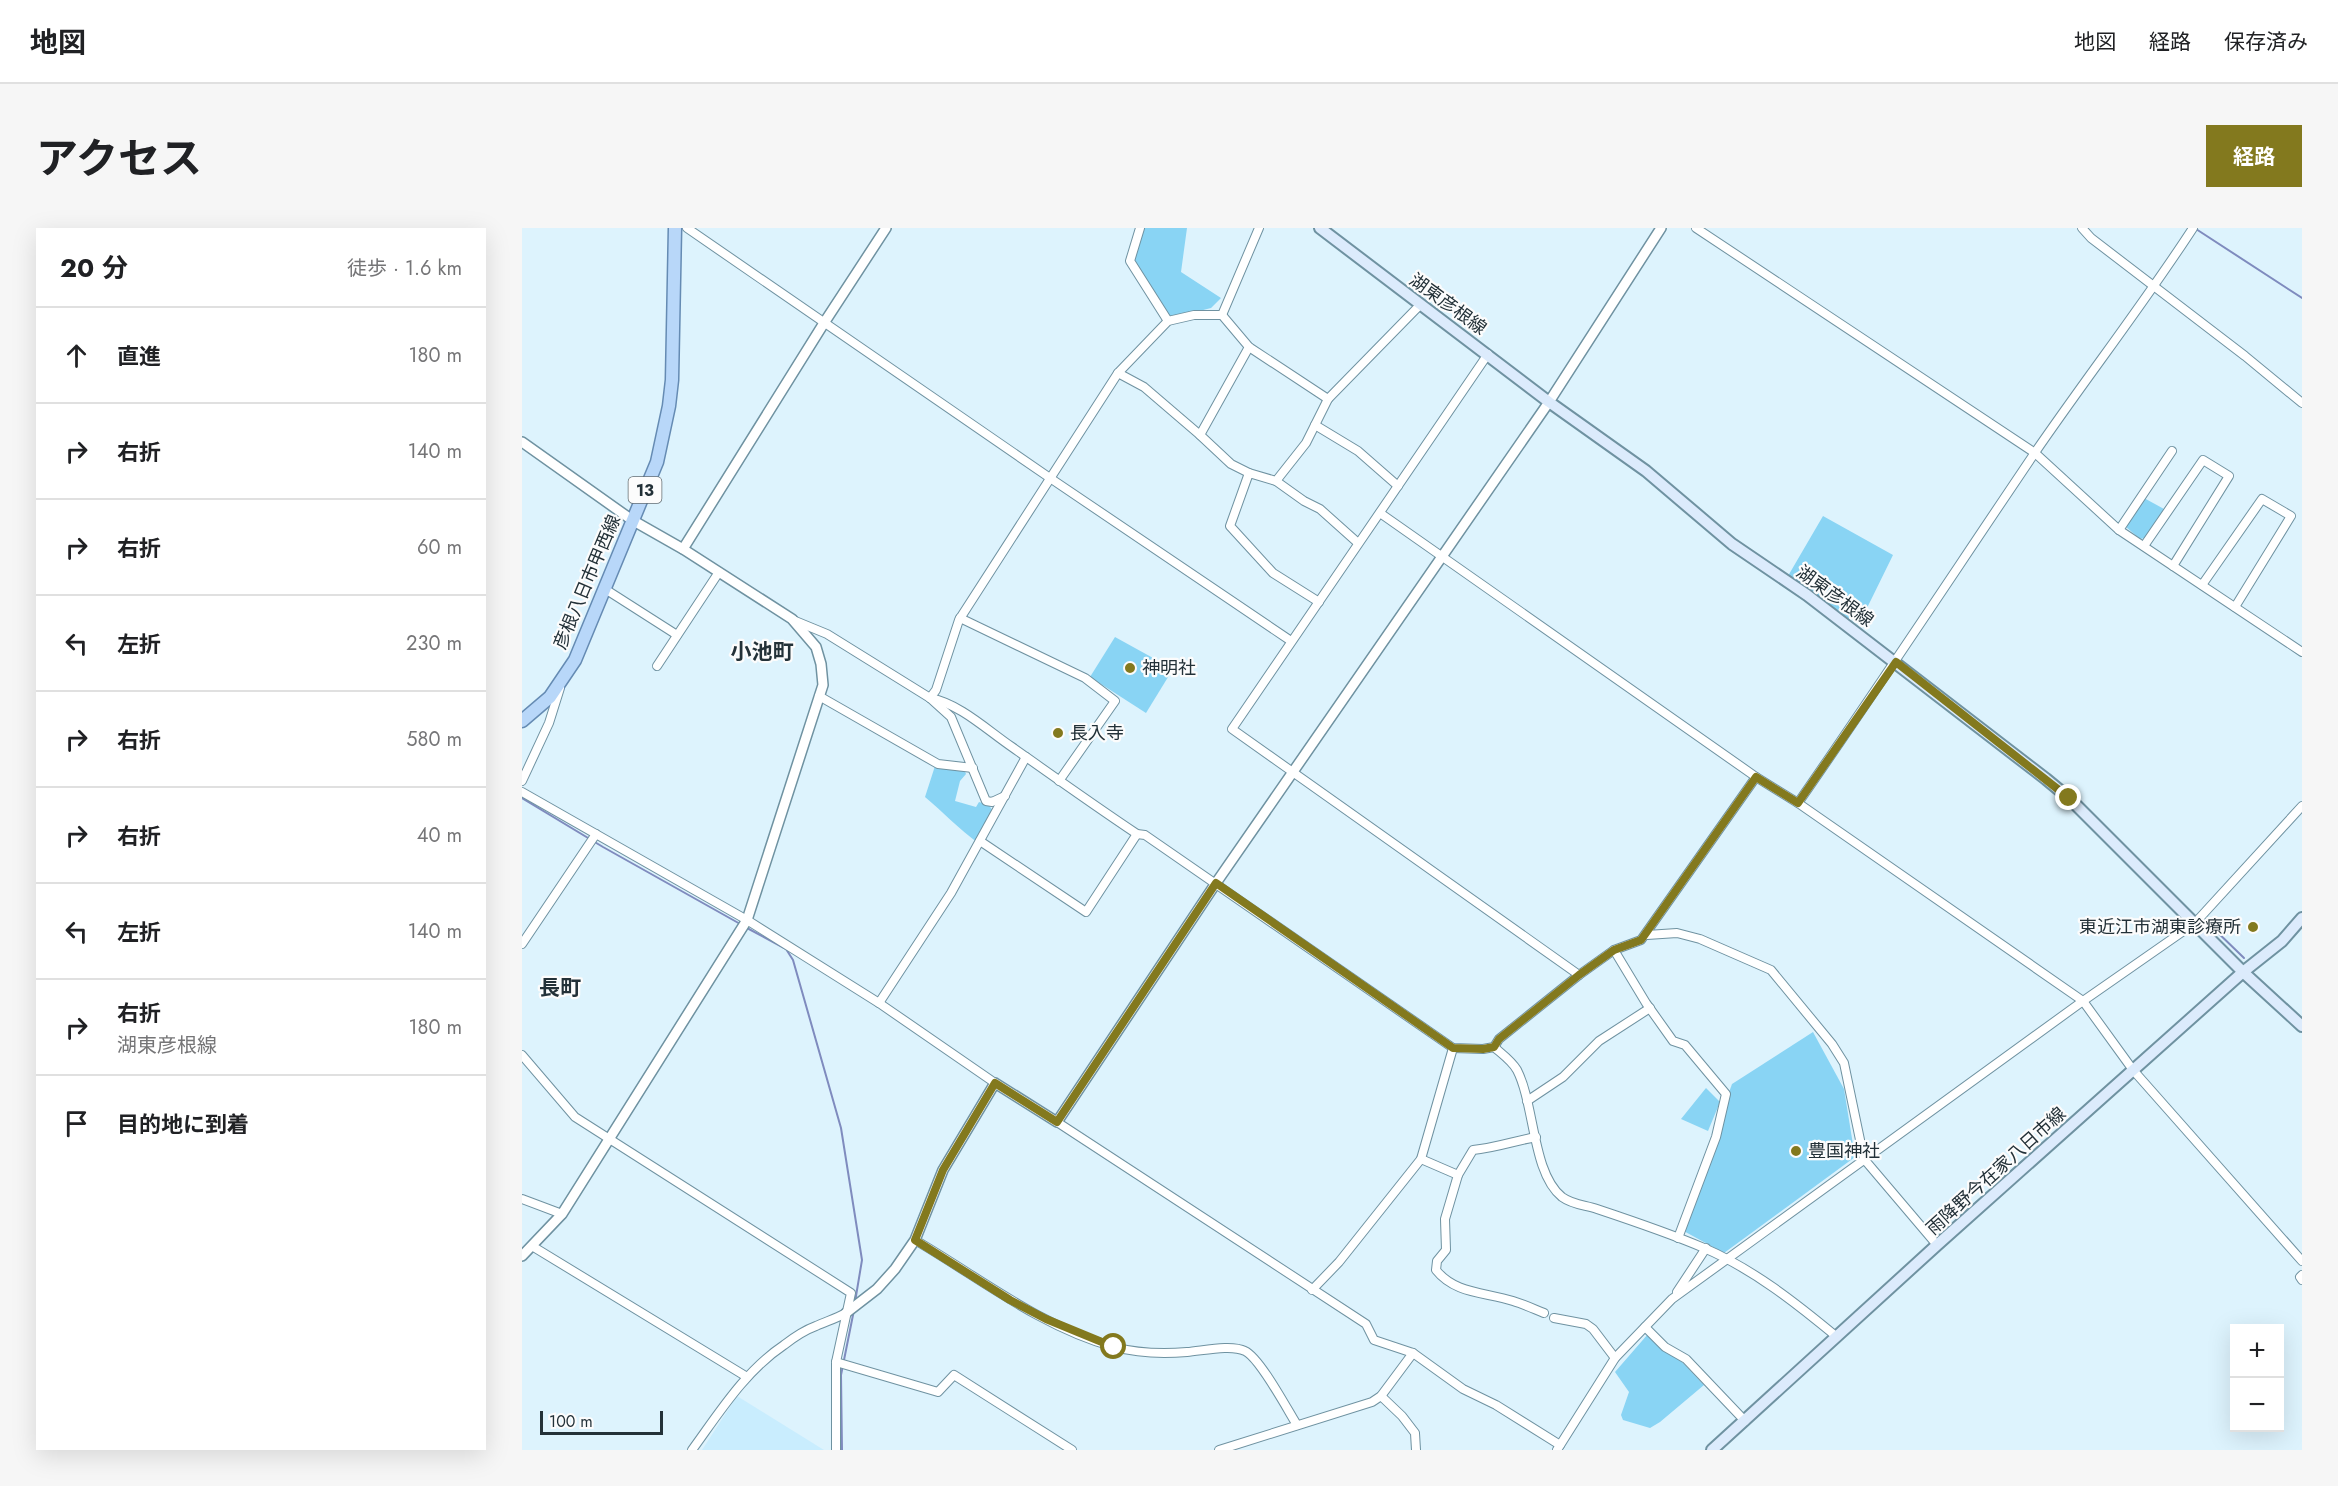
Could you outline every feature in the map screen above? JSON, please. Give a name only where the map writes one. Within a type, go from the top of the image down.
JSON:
[{"type":"main road","name":"彦根八日市甲西線","points":[[522,721],[550,697],[562,681],[585,638],[657,462],[672,380],[675,228]]},
{"type":"main road","name":"湖東彦根線","points":[[1320,228],[1550,402],[1646,471],[1732,544],[1807,595],[1896,662],[2069,798],[2243,972],[2302,1026]]},
{"type":"main road","name":"雨降野今在家八日市線","points":[[1712,1450],[1937,1245],[2243,972],[2282,941],[2302,918]]},
{"type":"street","points":[[687,228],[1050,478],[1292,641]]},
{"type":"street","points":[[683,549],[886,228]]},
{"type":"street","points":[[1129,228],[1139,231],[1130,261],[1168,321]]},
{"type":"street","points":[[1222,315],[1259,228]]},
{"type":"street","points":[[1057,1122],[1216,883],[1550,402],[1661,228]]},
{"type":"street","points":[[1696,228],[2036,453],[2120,530],[2302,652]]},
{"type":"street","points":[[2082,228],[2091,238],[2246,356],[2302,403]]},
{"type":"street","points":[[1798,803],[2036,453],[2193,228]]},
{"type":"street","points":[[1276,481],[1306,443],[1329,399],[1420,305]]},
{"type":"street","points":[[930,698],[936,690],[960,618],[1118,373],[1168,321],[1194,315],[1222,315],[1249,347],[1329,399]]},
{"type":"street","points":[[1200,435],[1249,347]]},
{"type":"street","points":[[1488,354],[1232,729],[1579,975]]},
{"type":"street","points":[[1118,373],[1144,387],[1231,464],[1276,481],[1304,501],[1320,509],[1358,543]]},
{"type":"street","points":[[1315,425],[1358,451],[1398,486]]},
{"type":"street","points":[[522,442],[632,520],[683,549],[792,619],[827,634],[930,698],[951,717],[986,801],[992,802],[1005,796]]},
{"type":"street","points":[[2120,530],[2172,451]]},
{"type":"street","points":[[2144,546],[2203,460],[2229,476],[2173,566]]},
{"type":"street","points":[[1250,473],[1230,526],[1273,573],[1319,602]]},
{"type":"street","points":[[2202,585],[2262,499],[2291,516],[2235,607]]},
{"type":"street","points":[[1380,513],[1756,777],[1798,803],[2083,1001],[2133,1070],[2302,1261]]},
{"type":"street","points":[[657,666],[719,572]]},
{"type":"street","points":[[605,589],[677,635]]},
{"type":"street","points":[[960,618],[1085,678],[1115,700],[1059,781]]},
{"type":"street","points":[[522,1256],[562,1214],[747,920],[823,685],[821,664],[816,647],[792,619]]},
{"type":"street","points":[[522,781],[549,723],[562,681]]},
{"type":"street","points":[[819,696],[938,764],[973,768]]},
{"type":"street","points":[[930,698],[944,701],[1137,834],[1145,835],[1453,1048],[1494,1047],[1499,1039],[1579,975],[1614,950],[1641,940],[1647,935],[1756,777]]},
{"type":"street","points":[[879,1003],[951,893],[1026,757]]},
{"type":"street","points":[[522,792],[747,920],[879,1003],[995,1083],[1366,1324],[1374,1340],[1413,1353],[1462,1389],[1496,1405],[1558,1448],[1615,1358],[1672,1299],[2083,1001],[2195,923],[2302,806]]},
{"type":"street","points":[[522,944],[596,834]]},
{"type":"street","points":[[980,842],[1086,912],[1137,834]]},
{"type":"street","points":[[1647,935],[1677,933],[1700,939],[1771,970],[1832,1044],[1844,1063],[1864,1159],[1937,1245]]},
{"type":"street","points":[[1614,950],[1673,1041],[1685,1045],[1726,1094],[1716,1137],[1678,1238]]},
{"type":"street","points":[[1527,1101],[1563,1077],[1599,1041],[1650,1008]]},
{"type":"street","points":[[1494,1047],[1515,1067],[1527,1101],[1549,1183],[1562,1197],[1572,1204],[1594,1208],[1706,1248],[1783,1293],[1837,1337]]},
{"type":"street","points":[[1312,1290],[1339,1262],[1421,1159],[1453,1048]]},
{"type":"street","points":[[522,1055],[576,1117],[851,1293],[836,1362],[837,1450]]},
{"type":"street","points":[[692,1450],[747,1377],[783,1345],[816,1326],[830,1322],[860,1303],[877,1290],[895,1269],[915,1240],[943,1170],[995,1083]]},
{"type":"street","points":[[1536,1137],[1516,1140],[1493,1148],[1473,1150],[1458,1176],[1445,1219],[1446,1250],[1437,1261],[1436,1270],[1461,1290],[1514,1301],[1544,1313]]},
{"type":"street","points":[[1421,1159],[1458,1176]]},
{"type":"street","points":[[522,1199],[562,1214]]},
{"type":"street","points":[[915,1240],[1010,1300],[1046,1319],[1114,1347],[1142,1352],[1187,1352],[1237,1348],[1247,1351],[1268,1376],[1297,1425]]},
{"type":"street","points":[[532,1246],[747,1377]]},
{"type":"street","points":[[1672,1299],[1706,1248]]},
{"type":"street","points":[[2302,1275],[2300,1277],[2302,1280]]},
{"type":"street","points":[[1554,1318],[1586,1324],[1593,1329],[1615,1358]]},
{"type":"street","points":[[1645,1327],[1665,1347],[1686,1359],[1745,1420]]},
{"type":"street","points":[[1219,1450],[1372,1402],[1381,1396],[1413,1353]]},
{"type":"street","points":[[836,1362],[938,1392],[954,1375],[1072,1450]]},
{"type":"street","points":[[1381,1396],[1402,1416],[1415,1433],[1416,1450]]},
{"type":"shaded area","points":[[1142,228],[1187,228],[1181,272],[1221,298],[1211,308],[1168,319],[1133,259]]},
{"type":"shaded area","points":[[2144,498],[2164,509],[2145,538],[2140,539],[2126,527]]},
{"type":"shaded area","points":[[1823,516],[1893,555],[1867,608],[1861,605],[1848,619],[1788,576]]},
{"type":"shaded area","points":[[1115,637],[1173,669],[1146,713],[1090,677]]},
{"type":"shaded area","points":[[935,766],[964,769],[966,774],[960,781],[955,801],[976,807],[979,802],[989,805],[994,813],[978,843],[925,797]]},
{"type":"shaded area","points":[[1813,1032],[1844,1089],[1855,1157],[1724,1253],[1680,1229],[1732,1084]]},
{"type":"shaded area","points":[[1706,1088],[1720,1102],[1708,1131],[1681,1119]]},
{"type":"shaded area","points":[[1648,1334],[1679,1359],[1704,1385],[1650,1428],[1623,1420],[1621,1415],[1629,1392],[1615,1372]]},
{"type":"shaded area","points":[[737,1396],[824,1450],[702,1450]]},
{"type":"waterway","points":[[2196,229],[2302,298]]},
{"type":"waterway","points":[[522,798],[603,847],[742,925]]},
{"type":"waterway","points":[[2210,925],[2244,958]]},
{"type":"waterway","points":[[747,928],[786,949],[793,960],[841,1128],[862,1260],[855,1302]]},
{"type":"waterway","points":[[842,1450],[841,1375],[854,1310]]},
{"type":"place","name":"神明社","points":[[1130,668]]},
{"type":"place","name":"長入寺","points":[[1058,733]]},
{"type":"place","name":"東近江市湖東診療所","points":[[2253,927]]},
{"type":"place","name":"豊国神社","points":[[1796,1151]]},
{"type":"district","name":"小池町","points":[[762,652]]},
{"type":"district","name":"長町","points":[[560,988]]},
{"type":"route","points":[[1114,1347],[1046,1319],[1010,1300],[915,1240],[943,1170],[995,1083],[1057,1122],[1216,883],[1453,1048],[1483,1049],[1494,1047],[1499,1039],[1614,950],[1641,940],[1647,935],[1756,777],[1798,803],[1896,662],[2069,798]]}]
